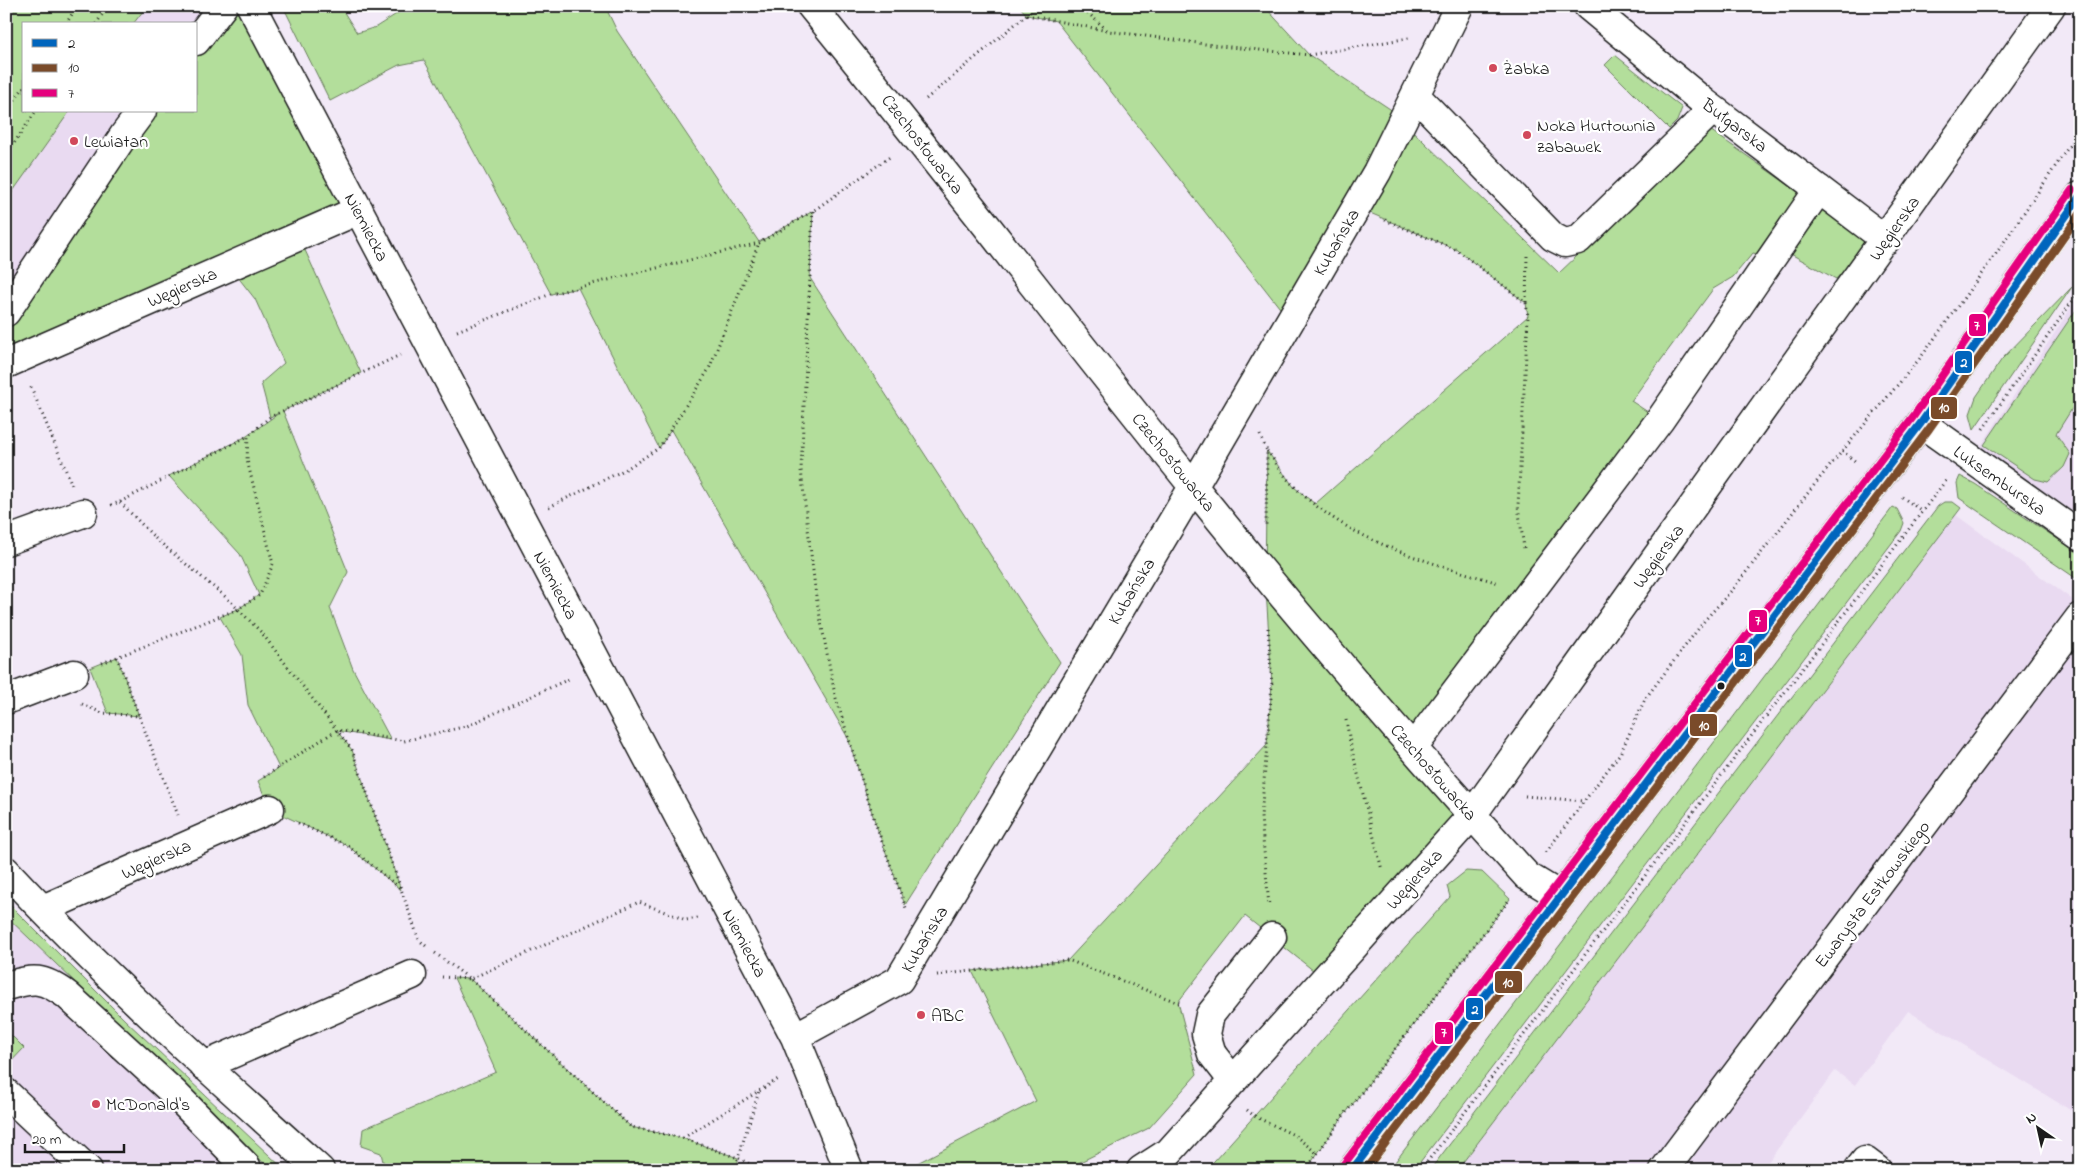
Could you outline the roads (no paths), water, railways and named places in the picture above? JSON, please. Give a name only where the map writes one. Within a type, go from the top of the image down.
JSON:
[{"type":"street","points":[[198,38],[223,6]]},
{"type":"street","name":"Niemiecka","points":[[251,6],[795,1037],[849,1170]]},
{"type":"street","name":"Czechosłowacka","points":[[811,6],[903,118],[1193,487],[1337,661],[1527,876],[1560,896]]},
{"type":"street","name":"Kubańska","points":[[795,1037],[899,980],[1193,487],[1377,172],[1459,6]]},
{"type":"street","name":"Bułgarska","points":[[1588,6],[1713,109],[1886,240]]},
{"type":"street","name":"Węgierska","points":[[1141,1170],[1169,1152],[1472,815],[1886,240],[2051,6]]},
{"type":"street","points":[[1415,95],[1553,237],[1565,243],[1578,240],[1713,109]]},
{"type":"street","points":[[6,312],[141,112]]},
{"type":"street","points":[[1413,748],[1660,420],[1819,189]]},
{"type":"street","points":[[1352,1170],[1922,423],[2080,196]]},
{"type":"street","name":"Węgierska","points":[[13,362],[358,210]]},
{"type":"street","name":"Luksemburska","points":[[1922,423],[1965,456],[2080,536]]},
{"type":"street","points":[[6,541],[83,513]]},
{"type":"street","name":"Ewarysta Estkowskiego","points":[[1664,1170],[2080,617]]},
{"type":"street","points":[[6,700],[74,674]]},
{"type":"street","name":"Węgierska","points":[[43,909],[270,810]]},
{"type":"street","points":[[6,871],[97,965],[204,1066],[320,1170]]},
{"type":"street","points":[[1229,1086],[1212,1054],[1206,1034],[1210,1015],[1272,937]]},
{"type":"street","points":[[204,1066],[412,975]]},
{"type":"street","points":[[6,986],[33,979],[50,983],[79,1027],[198,1139],[222,1159],[251,1168]]},
{"type":"street","points":[[6,1093],[88,1170]]},
{"type":"street","points":[[1858,1170],[1865,1161],[1876,1170]]},
{"type":"place","name":"Żabka","points":[[1493,68]]},
{"type":"place","name":"Noka Hurtownia zabawek","points":[[1527,135]]},
{"type":"place","name":"Lewiatan","points":[[74,141]]},
{"type":"place","name":"ABC","points":[[921,1015]]},
{"type":"place","name":"McDonald's","points":[[96,1104]]}]
